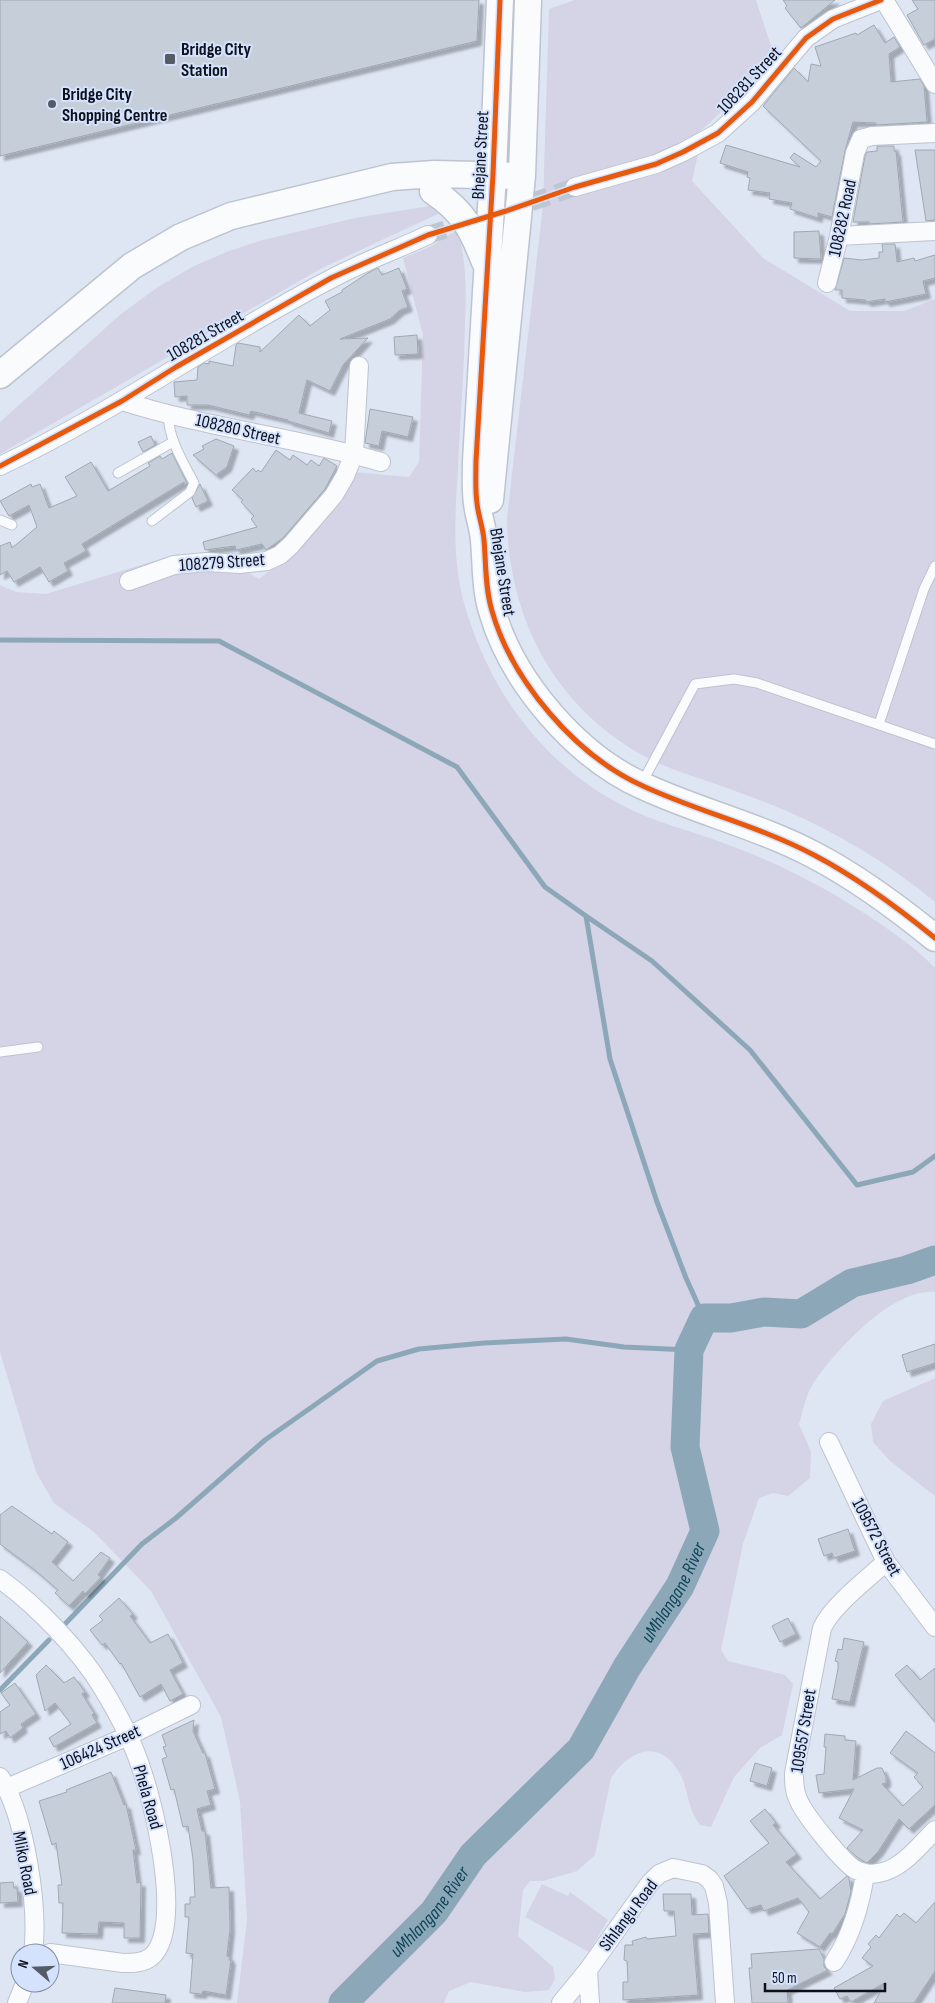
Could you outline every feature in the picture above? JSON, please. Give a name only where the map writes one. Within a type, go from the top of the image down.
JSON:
[{"type":"street","name":"Bhejane Street","points":[[500,0],[493,183],[476,461],[477,503],[484,538],[486,576],[491,610],[502,639],[529,686],[556,722],[586,749],[641,785],[690,807],[734,821],[812,854],[848,874],[935,938]]},
{"type":"street","name":"Bhejane Street","points":[[484,538],[496,452],[521,184],[528,0]]},
{"type":"street","points":[[882,0],[929,60],[935,84]]},
{"type":"street","name":"108281 Street","points":[[575,187],[656,164],[718,133],[752,102],[806,38],[833,19],[882,0]]},
{"type":"street","name":"108282 Road","points":[[827,284],[858,144],[865,137],[935,133]]},
{"type":"street","points":[[0,375],[132,266],[164,246],[206,225],[258,209],[392,177],[414,174],[493,183],[521,184]]},
{"type":"street","points":[[0,395],[52,356],[97,316],[142,280],[190,251],[215,240],[267,223],[394,193],[433,191],[493,183]]},
{"type":"street","points":[[433,191],[459,212],[470,228],[487,265]]},
{"type":"street","points":[[839,236],[935,231]]},
{"type":"street","name":"108281 Street","points":[[0,466],[122,401],[176,367],[331,278],[428,235]]},
{"type":"street","points":[[354,454],[359,366]]},
{"type":"street","name":"108280 Street","points":[[122,401],[168,414],[354,454],[381,462]]},
{"type":"street","name":"108279 Street","points":[[129,581],[174,565],[206,562],[255,563],[267,561],[280,555],[309,526],[334,494],[345,476],[354,454]]},
{"type":"street","name":"109572 Street","points":[[829,1442],[886,1562],[935,1627]]},
{"type":"street","name":"109557 Street","points":[[865,1873],[855,1869],[845,1861],[805,1812],[798,1800],[794,1773],[822,1628],[832,1612],[886,1562]]},
{"type":"street","name":"Phela Road","points":[[0,1579],[13,1588],[61,1635],[102,1687],[128,1736],[143,1774],[156,1821],[163,1865],[167,1919],[166,1932],[162,1942],[151,1957],[134,1963],[60,1955]]},
{"type":"street","name":"106424 Street","points":[[4,1783],[128,1736],[191,1705]]},
{"type":"street","name":"Mliko Road","points":[[4,1783],[29,1863],[40,1943]]},
{"type":"street","points":[[834,1962],[842,1951],[862,1895],[865,1873],[876,1874],[887,1871],[901,1863],[935,1830]]},
{"type":"street","name":"Sihlangu Road","points":[[561,2003],[588,1970],[650,1883],[659,1874],[673,1868],[692,1871],[709,1879],[714,1886],[718,1903],[725,2003]]},
{"type":"street","points":[[588,1970],[590,2003]]},
{"type":"lane","points":[[152,521],[190,492],[194,483],[173,442],[168,428],[168,414]]},
{"type":"lane","points":[[118,473],[173,442]]},
{"type":"lane","points":[[0,520],[12,524]]},
{"type":"lane","points":[[878,724],[924,589],[935,566]]},
{"type":"lane","points":[[641,785],[695,684],[734,679],[757,683],[935,744]]},
{"type":"lane","points":[[0,1052],[38,1047]]},
{"type":"shaded area","points":[[575,0],[756,0],[774,55],[722,111],[691,137],[661,153],[578,178],[575,196],[661,173],[699,150],[692,181],[763,258],[850,311],[904,311],[935,299],[935,902],[883,863],[826,830],[772,805],[666,766],[646,757],[614,737],[586,714],[563,687],[543,657],[528,625],[516,591],[510,555],[507,518],[543,205],[549,9]]},
{"type":"shaded area","points":[[430,206],[442,212],[322,268],[0,454],[0,422],[121,314],[158,287],[194,266],[229,251],[263,240],[355,218]]},
{"type":"shaded area","points":[[457,230],[463,252],[466,301],[456,503],[456,553],[464,603],[474,634],[487,664],[503,693],[541,744],[564,766],[590,786],[631,810],[747,852],[808,880],[847,902],[885,927],[917,951],[935,968],[935,1292],[918,1293],[901,1300],[883,1311],[866,1324],[835,1355],[811,1388],[799,1424],[811,1452],[810,1478],[788,1496],[774,1493],[759,1498],[743,1544],[721,1650],[728,1661],[785,1675],[793,1684],[782,1735],[760,1748],[734,1777],[711,1827],[700,1825],[696,1819],[682,1778],[675,1765],[666,1757],[657,1752],[648,1751],[628,1759],[619,1767],[611,1778],[595,1855],[577,1871],[543,1881],[530,1881],[523,1890],[518,1936],[553,1967],[555,1979],[549,1990],[525,1992],[471,1982],[449,1991],[444,2003],[237,2003],[247,1920],[240,1801],[221,1717],[151,1591],[94,1532],[54,1503],[36,1472],[0,1352],[0,585],[16,592],[46,594],[177,554],[210,568],[247,572],[259,579],[296,550],[352,472],[409,477],[419,462],[423,335],[403,258],[430,247]]},
{"type":"shaded area","points":[[935,1378],[935,1496],[890,1461],[873,1442],[871,1424],[883,1401]]},
{"type":"shaded area","points":[[542,1884],[568,1896],[570,1892],[608,1920],[589,1952],[525,1917]]},
{"type":"building","points":[[0,0],[479,0],[477,41],[0,156]]},
{"type":"building","points":[[783,0],[835,0],[801,28],[785,8],[787,6]]},
{"type":"building","points":[[912,0],[935,0],[935,39],[924,45],[907,15],[918,9]]},
{"type":"building","points":[[874,25],[885,43],[894,37],[900,47],[889,54],[891,82],[920,79],[924,86],[927,122],[876,125],[876,123],[853,122],[845,151],[832,217],[818,213],[818,218],[790,209],[792,203],[769,199],[770,193],[748,190],[750,178],[747,177],[748,172],[720,163],[726,145],[800,167],[790,158],[794,153],[816,167],[821,161],[763,106],[794,68],[808,82],[811,64],[821,66],[815,47],[856,33],[857,35]]},
{"type":"building","points":[[877,146],[894,146],[894,151],[896,151],[903,222],[869,224],[869,222],[853,222],[865,156],[867,152],[877,151]]},
{"type":"building","points":[[915,150],[935,150],[935,220],[926,221]]},
{"type":"building","points":[[819,231],[821,259],[794,258],[794,232]]},
{"type":"building","points":[[882,244],[895,244],[897,262],[914,258],[915,261],[935,255],[935,278],[923,281],[926,294],[885,302],[885,299],[866,302],[866,300],[842,298],[842,290],[835,290],[844,258],[862,260],[879,258],[879,252],[883,252]]},
{"type":"building","points":[[378,268],[382,275],[399,268],[407,289],[402,291],[408,307],[400,310],[390,319],[340,339],[368,338],[343,365],[330,391],[307,380],[299,413],[332,421],[329,433],[251,411],[249,415],[208,405],[187,405],[187,396],[175,397],[174,382],[197,380],[198,367],[204,363],[209,364],[209,361],[233,366],[236,345],[238,343],[260,347],[260,352],[299,315],[310,326],[330,310],[325,301]]},
{"type":"building","points":[[417,335],[418,354],[395,355],[394,337]]},
{"type":"building","points":[[370,409],[413,417],[408,437],[382,431],[379,446],[365,443]]},
{"type":"building","points":[[151,436],[155,445],[143,452],[138,442]]},
{"type":"building","points":[[216,439],[234,446],[227,467],[216,475],[193,455],[204,449],[202,446]]},
{"type":"building","points":[[276,450],[290,460],[293,455],[307,465],[311,460],[319,466],[324,458],[337,466],[325,489],[283,538],[266,550],[262,544],[236,550],[235,546],[205,550],[203,542],[257,527],[251,519],[254,516],[241,502],[243,500],[232,490],[253,468],[256,472],[258,470],[261,472]]},
{"type":"building","points":[[172,453],[187,483],[186,486],[184,482],[82,544],[86,551],[64,563],[68,571],[49,582],[40,567],[14,582],[7,571],[0,575],[0,546],[10,542],[12,548],[37,527],[29,505],[9,516],[0,501],[31,484],[32,487],[40,484],[49,508],[77,496],[65,477],[91,462],[108,491],[150,466],[148,463],[160,456],[162,459]]},
{"type":"building","points":[[200,484],[208,501],[196,507],[192,498]]},
{"type":"building","points":[[935,1344],[935,1363],[907,1372],[902,1355]]},
{"type":"building","points":[[12,1506],[52,1534],[54,1531],[68,1542],[52,1562],[73,1581],[101,1552],[110,1558],[98,1575],[101,1577],[85,1594],[83,1591],[69,1606],[55,1593],[58,1590],[0,1544],[0,1515]]},
{"type":"building","points":[[848,1529],[855,1551],[834,1558],[832,1553],[824,1556],[818,1539]]},
{"type":"building","points":[[119,1598],[133,1614],[130,1616],[150,1643],[168,1634],[183,1663],[170,1670],[183,1694],[170,1701],[161,1684],[140,1697],[121,1663],[105,1643],[102,1645],[90,1630],[103,1620],[99,1616]]},
{"type":"building","points":[[0,1616],[28,1642],[0,1673]]},
{"type":"building","points":[[788,1618],[796,1634],[780,1642],[772,1626]]},
{"type":"building","points":[[844,1638],[864,1642],[850,1702],[832,1699],[838,1669],[838,1662],[835,1661],[838,1649],[842,1650]]},
{"type":"building","points":[[46,1665],[64,1683],[74,1677],[85,1692],[82,1694],[94,1713],[92,1715],[97,1723],[54,1747],[49,1738],[71,1724],[55,1703],[45,1711],[36,1675]]},
{"type":"building","points":[[907,1665],[920,1680],[935,1668],[935,1722],[895,1675]]},
{"type":"building","points":[[15,1683],[36,1714],[21,1724],[23,1728],[10,1738],[6,1731],[0,1734],[0,1712],[10,1705],[1,1693]]},
{"type":"building","points":[[194,1720],[193,1731],[203,1753],[205,1753],[215,1789],[207,1791],[211,1805],[197,1809],[202,1831],[205,1831],[211,1888],[229,1887],[230,1929],[227,1956],[231,1960],[226,1995],[203,1991],[202,1994],[190,1993],[193,1954],[186,1953],[189,1917],[185,1917],[185,1904],[190,1904],[190,1897],[195,1897],[193,1859],[188,1826],[183,1827],[174,1789],[171,1790],[162,1759],[167,1757],[163,1747],[166,1746],[162,1735]]},
{"type":"building","points":[[906,1731],[935,1753],[935,1805],[909,1829],[899,1819],[878,1852],[867,1863],[847,1848],[863,1830],[839,1818],[854,1789],[819,1793],[816,1775],[824,1774],[825,1734],[845,1736],[845,1740],[856,1741],[853,1780],[877,1768],[882,1768],[886,1777],[886,1783],[882,1784],[903,1806],[923,1787],[914,1777],[918,1773],[890,1753]]},
{"type":"building","points":[[755,1763],[772,1768],[767,1786],[750,1781]]},
{"type":"building","points":[[111,1772],[124,1805],[126,1804],[136,1850],[133,1850],[137,1883],[141,1882],[140,1938],[124,1938],[124,1923],[99,1922],[98,1934],[62,1933],[63,1903],[59,1903],[58,1885],[62,1885],[56,1843],[52,1845],[39,1801],[67,1792],[66,1790]]},
{"type":"building","points":[[765,1809],[776,1823],[773,1825],[797,1854],[786,1862],[820,1899],[847,1876],[849,1878],[851,1892],[845,1914],[832,1934],[830,1933],[820,1947],[797,1933],[809,1912],[798,1898],[764,1911],[761,1905],[747,1909],[724,1876],[769,1843],[750,1821]]},
{"type":"building","points":[[13,1882],[14,1888],[17,1888],[18,1902],[0,1903],[0,1883]]},
{"type":"building","points":[[663,1894],[691,1894],[692,1915],[708,1914],[709,1933],[693,1934],[698,1995],[623,2000],[623,1982],[628,1982],[627,1961],[624,1960],[625,1945],[633,1945],[632,1941],[646,1937],[647,1939],[676,1936],[674,1911],[664,1911]]},
{"type":"building","points":[[935,1902],[935,1971],[914,2003],[874,2003],[886,1982],[851,2002],[847,1996],[840,1999],[834,1988],[873,1966],[862,1958],[871,1947],[868,1944],[876,1935],[879,1938],[897,1914],[900,1917],[904,1913],[916,1923]]},
{"type":"building","points":[[819,1949],[824,1959],[824,1967],[828,1970],[787,1990],[788,2003],[752,2003],[749,1968],[752,1968],[751,1954]]},
{"type":"building","points":[[115,1988],[166,1995],[165,2003],[112,2003]]},
{"type":"waterway","points":[[0,640],[219,641],[457,767],[545,887],[586,916],[610,1059],[657,1202],[686,1278],[704,1318]]},
{"type":"waterway","points":[[586,916],[652,961],[750,1050],[857,1185],[913,1172],[935,1156]]},
{"type":"waterway","name":"uMhlangane River","points":[[343,2003],[434,1912],[473,1855],[581,1749],[627,1667],[680,1586],[705,1531],[685,1447],[689,1350],[704,1318],[731,1318],[764,1312],[801,1314],[852,1283],[907,1270],[935,1260]]},
{"type":"waterway","points":[[65,1624],[142,1544],[176,1518],[265,1440],[377,1361],[419,1349],[484,1343],[566,1339],[624,1347],[689,1350]]},
{"type":"waterway","points":[[0,1690],[49,1640]]},
{"type":"tunnel","points":[[428,235],[575,187]]},
{"type":"cycle path","points":[[500,0],[493,174],[476,461],[476,492],[483,530],[488,593],[501,637],[515,664],[550,714],[594,756],[618,773],[664,795],[772,836],[814,855],[846,873],[877,894],[935,938]]},
{"type":"cycle path","points":[[0,466],[122,401],[176,367],[331,278],[428,235],[575,187],[656,164],[683,152],[718,133],[752,102],[806,38],[833,19],[881,0]]},
{"type":"place","name":"Bridge City Station","points":[[170,59]]},
{"type":"place","name":"Bridge City Shopping Centre","points":[[52,104]]}]
